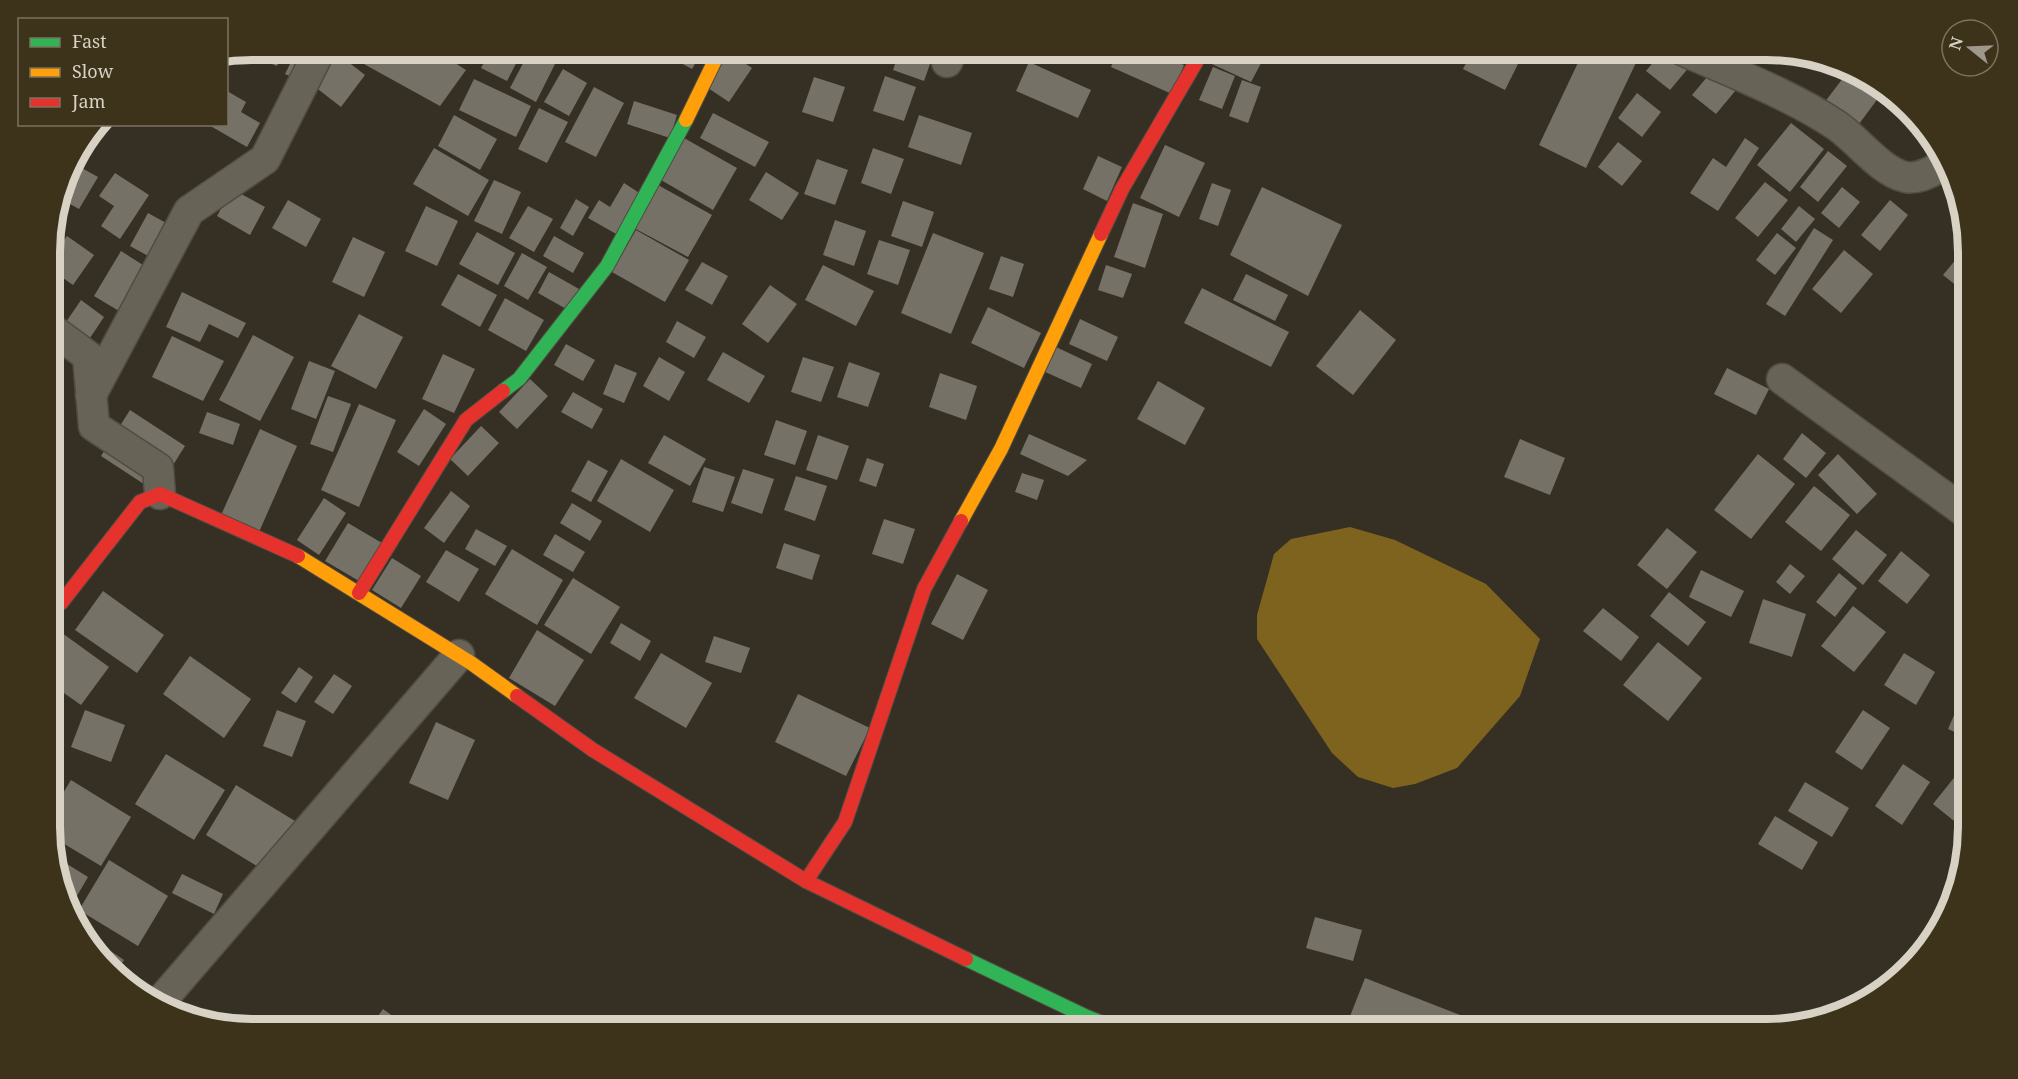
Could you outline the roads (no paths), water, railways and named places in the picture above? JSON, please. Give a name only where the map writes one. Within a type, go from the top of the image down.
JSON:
[{"type":"street","points":[[91,395],[189,211],[266,159],[315,60]]},
{"type":"street","points":[[359,593],[466,420],[519,379],[607,266],[674,145],[715,60]]},
{"type":"street","points":[[806,881],[845,822],[924,589],[1001,449],[1122,189],[1197,60]]},
{"type":"street","points":[[1703,60],[1837,125],[1881,163],[1903,177],[1913,178],[1938,168]]},
{"type":"street","points":[[60,335],[88,356],[94,426],[158,468],[160,494]]},
{"type":"street","points":[[1782,379],[1958,507]]},
{"type":"street","points":[[60,603],[140,502],[160,494],[308,560],[459,655],[593,750],[806,881],[1092,1019]]},
{"type":"street","points":[[164,997],[459,655]]}]
